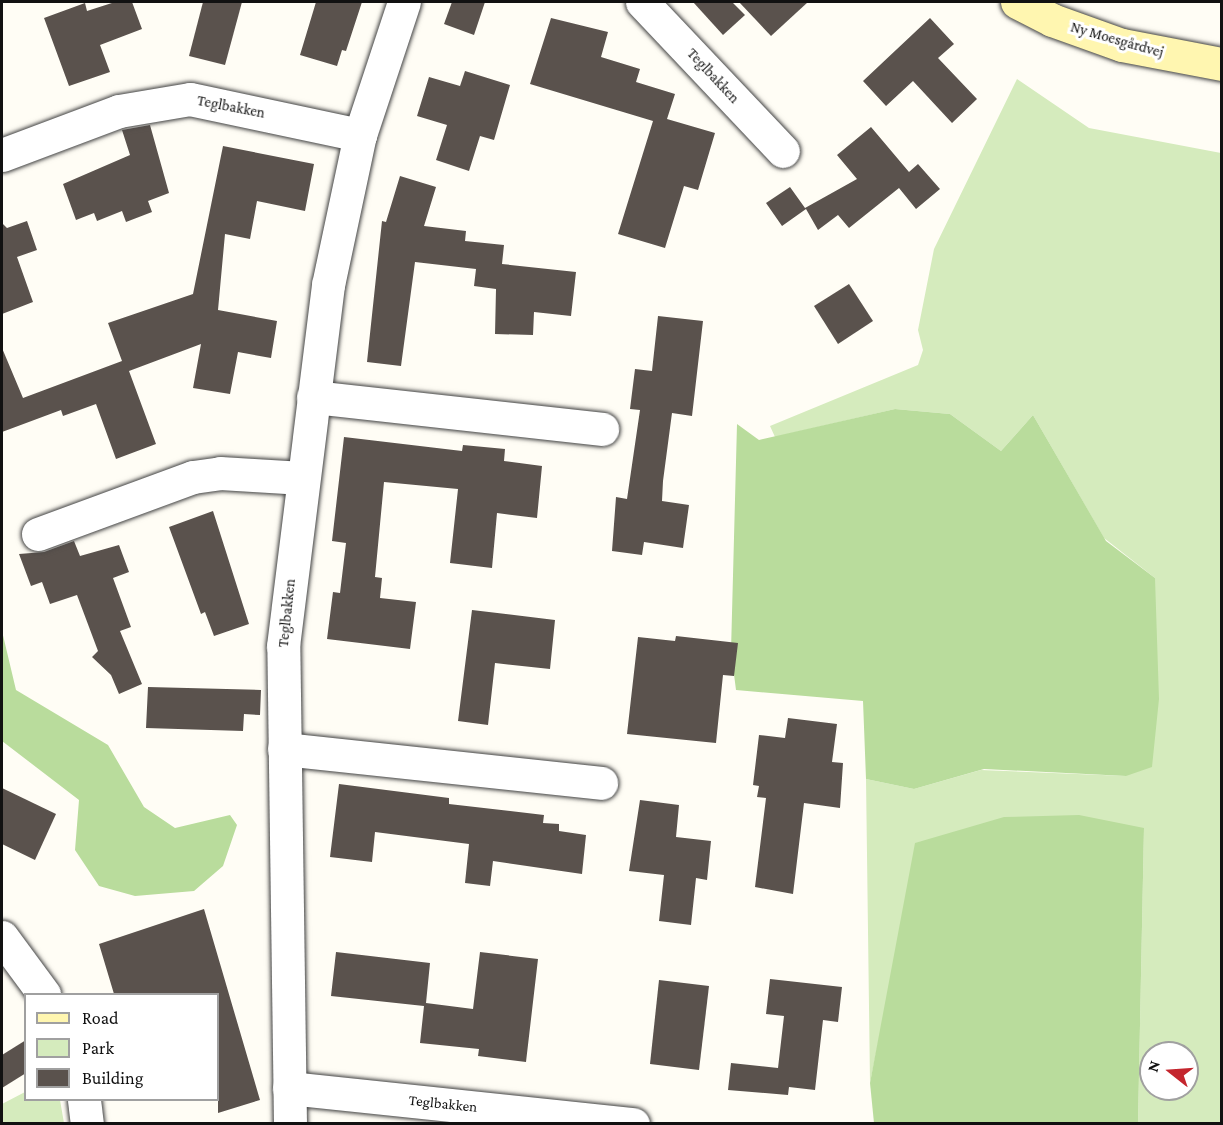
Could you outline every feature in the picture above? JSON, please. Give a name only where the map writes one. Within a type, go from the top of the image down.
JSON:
[{"type":"street","name":"Teglbakken","points":[[290,1124],[283,646],[328,285],[360,135],[404,2]]},
{"type":"street","name":"Teglbakken","points":[[642,2],[783,151]]},
{"type":"street","name":"Ny Moesgårdvej","points":[[1017,2],[1052,20],[1122,45],[1221,64]]},
{"type":"street","name":"Teglbakken","points":[[2,155],[119,111],[190,99],[360,135]]},
{"type":"street","points":[[313,397],[602,429]]},
{"type":"street","points":[[38,534],[193,477],[220,473],[303,478]]},
{"type":"street","points":[[284,749],[601,783]]},
{"type":"street","points":[[2,937],[43,993]]},
{"type":"street","name":"Teglbakken","points":[[289,1088],[633,1124]]},
{"type":"street","points":[[84,1101],[87,1124]]},
{"type":"green space","points":[[1017,79],[1089,128],[1221,153],[1221,1123],[1138,1123],[1139,1074],[1139,1101],[1199,1101],[1199,1041],[1140,1041],[1144,828],[919,842],[870,1083],[866,779],[914,789],[981,770],[1126,776],[1155,578],[1104,538],[1033,415],[1001,451],[950,414],[895,409],[775,437],[770,426],[918,365],[923,350],[918,330],[934,249]]},
{"type":"green space","points":[[895,409],[950,414],[1001,451],[1033,415],[1106,541],[1155,578],[1159,699],[1152,767],[1126,776],[984,769],[914,789],[866,779],[863,701],[736,690],[731,651],[737,424],[759,440]]},
{"type":"green space","points":[[2,631],[16,690],[108,745],[144,807],[175,828],[230,815],[237,825],[223,866],[194,891],[135,896],[99,886],[75,850],[79,800],[2,741]]},
{"type":"green space","points":[[1079,815],[1144,828],[1138,1123],[874,1123],[870,1083],[915,843],[1004,817]]},
{"type":"green space","points":[[24,1093],[24,1101],[60,1101],[64,1123],[2,1123],[2,1104]]},
{"type":"building","points":[[115,2],[132,2],[142,29],[100,45],[110,72],[69,86],[44,18],[85,3],[87,11]]},
{"type":"building","points":[[203,2],[242,2],[225,65],[189,56]]},
{"type":"building","points":[[316,2],[362,2],[346,51],[342,50],[337,66],[300,55]]},
{"type":"building","points":[[452,2],[485,2],[474,35],[444,24]]},
{"type":"building","points":[[693,2],[732,2],[745,15],[723,35]]},
{"type":"building","points":[[739,2],[808,2],[771,36]]},
{"type":"building","points":[[551,18],[608,32],[601,57],[640,69],[636,82],[675,94],[667,119],[715,133],[698,190],[684,186],[665,248],[618,234],[653,121],[530,84]]},
{"type":"building","points":[[930,18],[954,44],[938,58],[977,99],[952,123],[913,81],[886,106],[863,81]]},
{"type":"building","points":[[465,71],[510,85],[494,140],[480,136],[469,171],[436,160],[447,125],[417,116],[429,77],[460,86]]},
{"type":"building","points":[[150,125],[169,193],[148,201],[152,212],[126,222],[122,211],[97,221],[94,213],[76,220],[63,184],[130,155],[122,130]]},
{"type":"building","points":[[871,127],[909,172],[918,164],[940,189],[916,209],[899,188],[849,228],[838,215],[818,230],[806,209],[782,226],[766,203],[790,187],[805,208],[857,179],[837,155]]},
{"type":"building","points":[[223,146],[314,164],[305,211],[257,201],[250,239],[225,234],[218,310],[277,321],[271,358],[238,352],[230,394],[193,388],[201,344],[129,371],[156,444],[116,459],[96,404],[63,416],[61,410],[2,432],[2,348],[23,398],[122,361],[108,323],[193,294]]},
{"type":"building","points":[[400,176],[436,187],[424,226],[466,231],[465,241],[504,245],[502,264],[576,272],[571,316],[534,312],[533,335],[495,334],[496,289],[474,286],[476,269],[415,262],[401,366],[367,362],[382,221],[386,222]]},
{"type":"building","points":[[27,221],[37,250],[17,257],[33,302],[2,314],[2,223],[7,228]]},
{"type":"building","points":[[849,284],[873,321],[838,344],[814,306]]},
{"type":"building","points":[[658,316],[703,321],[692,416],[672,413],[663,481],[662,501],[689,505],[683,548],[644,542],[642,555],[612,551],[616,497],[627,499],[640,410],[630,409],[635,369],[652,371]]},
{"type":"building","points":[[344,437],[462,451],[463,445],[505,449],[504,461],[542,466],[537,518],[497,513],[492,568],[450,563],[458,489],[384,482],[375,577],[382,578],[380,598],[416,602],[410,649],[327,639],[333,592],[340,593],[346,543],[332,541]]},
{"type":"building","points":[[213,511],[249,624],[214,636],[205,612],[201,614],[169,527]]},
{"type":"building","points":[[74,541],[80,556],[119,545],[129,572],[113,578],[131,627],[120,631],[142,684],[119,694],[111,675],[92,657],[98,651],[77,595],[50,604],[42,582],[31,586],[19,554],[44,552]]},
{"type":"building","points":[[472,610],[555,620],[550,669],[495,663],[488,725],[458,721]]},
{"type":"building","points":[[676,636],[738,643],[734,676],[723,675],[716,743],[627,734],[638,637],[675,641]]},
{"type":"building","points":[[148,687],[261,690],[260,715],[244,714],[243,731],[146,728]]},
{"type":"building","points":[[788,718],[837,724],[832,762],[843,763],[840,808],[804,803],[793,894],[755,887],[766,798],[757,797],[759,786],[753,785],[759,735],[785,738]]},
{"type":"building","points":[[339,784],[449,798],[449,804],[544,815],[543,823],[559,824],[559,831],[586,835],[582,874],[493,861],[490,886],[465,883],[469,844],[375,832],[372,862],[330,857]]},
{"type":"building","points":[[2,788],[56,814],[35,860],[2,844]]},
{"type":"building","points":[[640,800],[679,805],[676,837],[711,841],[707,880],[696,878],[691,925],[659,921],[664,875],[629,871]]},
{"type":"building","points":[[204,909],[260,1100],[218,1113],[219,993],[114,993],[99,944]]},
{"type":"building","points":[[336,952],[430,963],[426,1003],[473,1009],[480,952],[538,959],[526,1062],[478,1056],[479,1049],[420,1043],[424,1006],[331,996]]},
{"type":"building","points":[[770,979],[842,987],[838,1022],[823,1020],[815,1090],[789,1087],[788,1095],[728,1090],[731,1063],[778,1068],[784,1016],[766,1014]]},
{"type":"building","points":[[659,980],[709,986],[699,1070],[650,1064]]},
{"type":"building","points":[[24,1041],[24,1074],[2,1088],[2,1055]]}]
